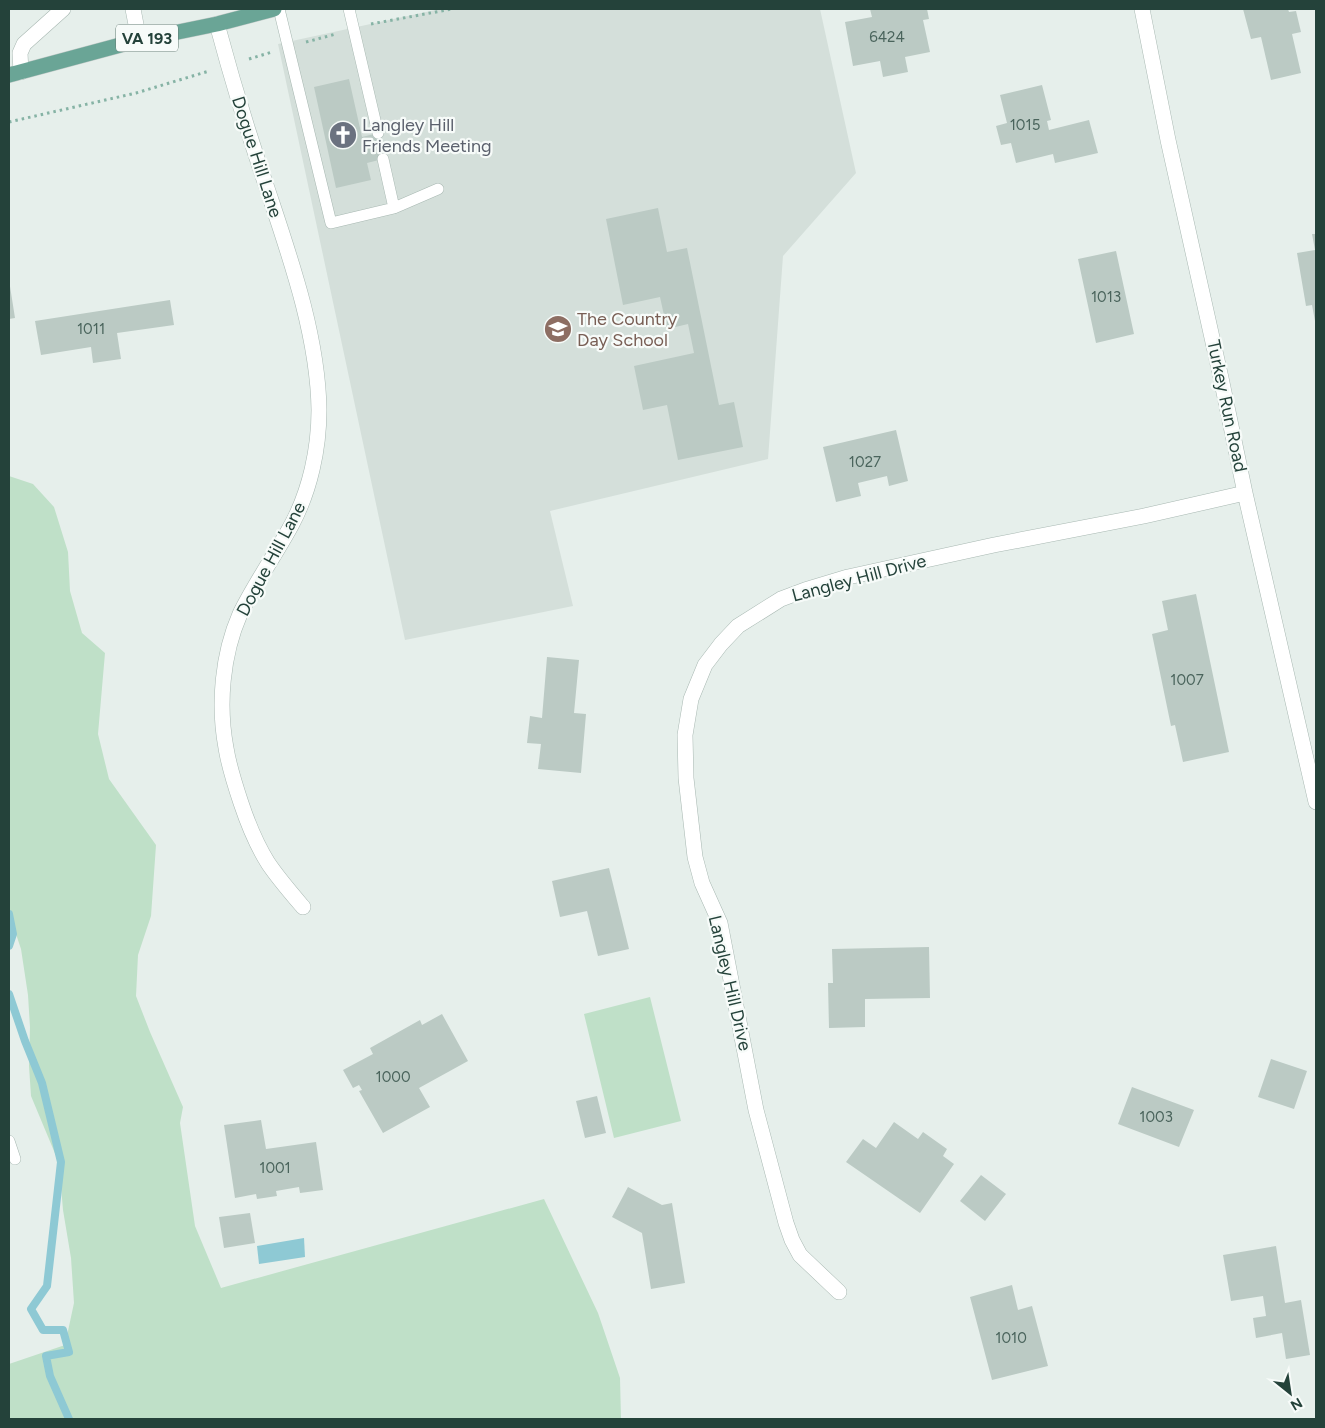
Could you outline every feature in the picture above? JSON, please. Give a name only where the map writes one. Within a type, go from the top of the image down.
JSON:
[{"type":"main road","name":"VA 193","points":[[15,73],[138,40],[217,24],[274,9]]},
{"type":"street","points":[[15,73],[24,44],[63,9]]},
{"type":"street","points":[[132,9],[138,40]]},
{"type":"street","name":"Turkey Run Road","points":[[1142,9],[1168,140],[1222,378],[1245,493],[1316,802]]},
{"type":"street","name":"Dogue Hill Lane","points":[[217,24],[240,108],[291,261],[312,342],[319,410],[316,450],[308,486],[293,522],[240,614],[224,671],[222,708],[226,748],[234,782],[250,829],[268,863],[303,908]]},
{"type":"street","name":"Langley Hill Drive","points":[[839,1292],[800,1255],[786,1223],[756,1110],[720,924],[702,883],[695,857],[686,778],[685,735],[691,699],[705,665],[738,626],[781,599],[805,590],[848,577],[984,547],[1144,516],[1245,493]]},
{"type":"lane","points":[[279,9],[330,223],[394,208],[438,188]]},
{"type":"lane","points":[[349,9],[378,134]]},
{"type":"lane","points":[[383,159],[394,208]]},
{"type":"lane","points":[[9,1141],[15,1159]]},
{"type":"shaded area","name":"The Country Day School","points":[[440,9],[820,9],[856,173],[783,256],[768,459],[550,511],[573,606],[405,640],[278,44]]},
{"type":"green space","points":[[9,476],[33,484],[54,507],[68,552],[70,591],[82,633],[105,653],[98,734],[109,779],[156,845],[151,916],[138,955],[136,996],[183,1107],[180,1123],[195,1226],[221,1288],[544,1199],[598,1313],[620,1378],[621,1419],[9,1419],[9,1364],[65,1345],[74,1303],[71,1258],[63,1210],[59,1163],[31,1096],[28,995],[21,949],[9,913]]},
{"type":"green space","points":[[650,997],[681,1121],[614,1138],[584,1014]]},
{"type":"water","points":[[304,1238],[305,1257],[259,1264],[257,1246]]},
{"type":"building","points":[[870,9],[927,9],[929,19],[923,20],[930,52],[905,57],[908,72],[883,77],[880,61],[853,66],[845,22],[872,17]]},
{"type":"building","points":[[1243,9],[1288,9],[1289,12],[1296,11],[1301,32],[1292,34],[1301,73],[1271,80],[1261,37],[1251,39]]},
{"type":"building","name":"Langley Hill Friends Meeting","points":[[349,79],[362,137],[378,133],[383,159],[367,163],[371,180],[336,188],[314,87]]},
{"type":"building","points":[[1042,85],[1051,120],[1047,121],[1049,130],[1089,120],[1098,153],[1055,163],[1053,154],[1016,163],[1011,143],[1001,145],[996,126],[1007,123],[1000,95]]},
{"type":"building","points":[[658,208],[667,252],[687,248],[719,405],[734,402],[743,447],[678,460],[667,405],[643,410],[634,366],[694,353],[688,324],[667,329],[660,297],[623,305],[606,219]]},
{"type":"building","points":[[1312,234],[1316,234],[1315,321],[1312,305],[1306,306],[1297,253],[1315,250]]},
{"type":"building","points":[[1116,251],[1134,334],[1096,343],[1078,259]]},
{"type":"building","points":[[9,280],[15,318],[9,319]]},
{"type":"building","points":[[170,300],[174,325],[117,333],[121,359],[93,363],[91,347],[41,355],[35,321]]},
{"type":"building","points":[[896,430],[908,481],[889,486],[887,476],[858,483],[861,496],[836,502],[823,447]]},
{"type":"building","points":[[1196,594],[1229,752],[1183,762],[1175,725],[1171,726],[1152,634],[1168,630],[1162,601]]},
{"type":"building","points":[[547,657],[579,660],[574,713],[586,714],[581,773],[538,769],[541,744],[527,743],[530,716],[542,718]]},
{"type":"building","points":[[609,868],[629,949],[598,956],[587,911],[560,917],[552,881]]},
{"type":"building","points":[[929,947],[930,998],[865,999],[865,1027],[829,1028],[828,983],[833,983],[832,949]]},
{"type":"building","points":[[442,1014],[468,1061],[419,1088],[430,1107],[383,1133],[359,1091],[362,1090],[359,1085],[353,1088],[343,1070],[373,1054],[370,1048],[420,1020],[422,1025]]},
{"type":"building","points":[[1271,1059],[1307,1071],[1294,1109],[1258,1097]]},
{"type":"building","points":[[1132,1087],[1194,1110],[1179,1147],[1118,1124]]},
{"type":"building","points":[[597,1096],[606,1133],[585,1138],[576,1101]]},
{"type":"building","points":[[261,1120],[266,1149],[316,1142],[323,1190],[300,1193],[299,1187],[276,1191],[277,1196],[257,1199],[256,1194],[235,1198],[224,1125]]},
{"type":"building","points":[[894,1122],[918,1139],[923,1132],[947,1149],[943,1156],[954,1164],[920,1213],[846,1162],[863,1139],[876,1148]]},
{"type":"building","points":[[981,1175],[1006,1194],[985,1221],[960,1201]]},
{"type":"building","points":[[628,1187],[662,1205],[672,1203],[685,1283],[651,1289],[642,1233],[612,1217]]},
{"type":"building","points":[[250,1213],[255,1243],[224,1248],[219,1217]]},
{"type":"building","points":[[1276,1246],[1285,1303],[1301,1300],[1310,1355],[1286,1359],[1282,1333],[1256,1338],[1253,1318],[1266,1316],[1263,1296],[1231,1301],[1223,1255]]},
{"type":"building","points":[[1012,1285],[1018,1310],[1032,1306],[1048,1366],[992,1380],[970,1297]]},
{"type":"waterway","points":[[9,914],[13,934],[9,946]]},
{"type":"waterway","points":[[9,994],[42,1083],[61,1162],[47,1286],[31,1309],[43,1330],[63,1330],[69,1352],[46,1356],[50,1376],[69,1419]]},
{"type":"place","name":"Langley Hill Friends Meeting","points":[[343,135]]},
{"type":"place","name":"The Country Day School","points":[[558,329]]}]
